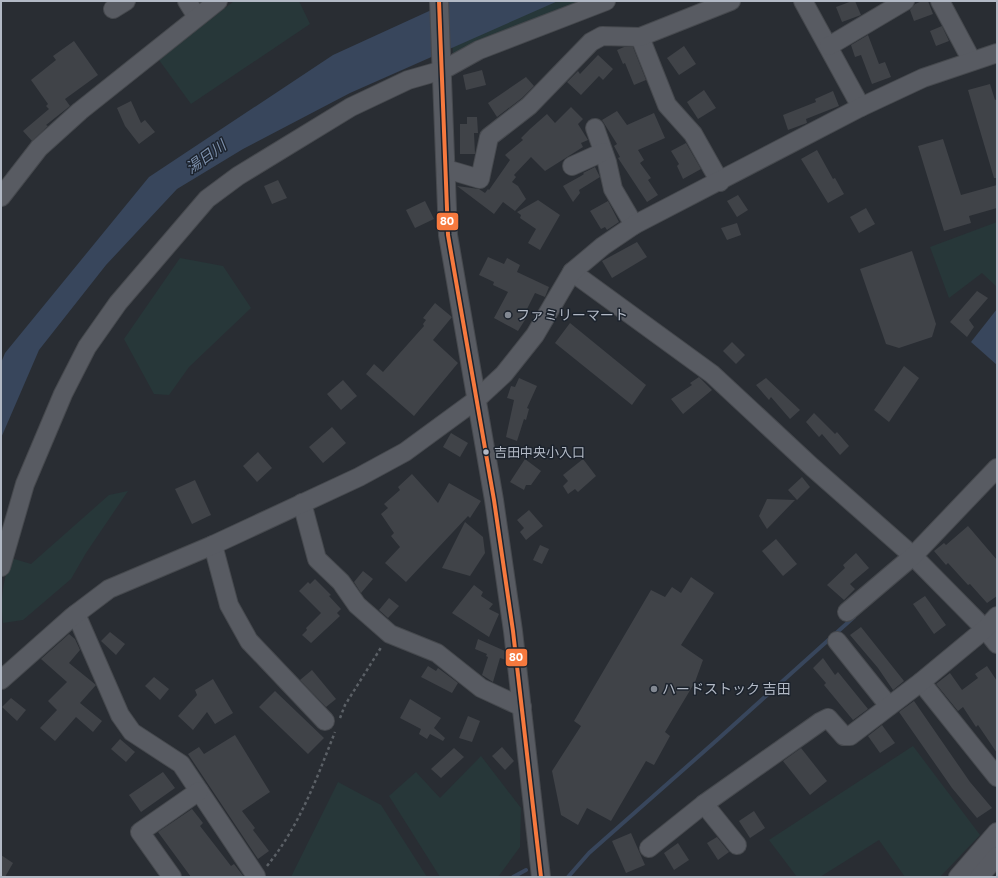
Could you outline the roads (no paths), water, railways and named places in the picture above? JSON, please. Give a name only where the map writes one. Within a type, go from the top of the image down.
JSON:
[{"type":"street","points":[[187,1],[197,17]]},
{"type":"street","points":[[1,197],[39,148],[68,121],[135,65],[218,1]]},
{"type":"street","points":[[439,1],[443,70],[448,235],[514,631],[541,877]]},
{"type":"street","points":[[1,567],[25,484],[63,394],[87,347],[118,303],[207,199],[238,176],[351,107],[408,80],[443,70],[479,50],[606,1]]},
{"type":"street","points":[[446,169],[480,179],[490,137],[529,106],[591,42],[602,36],[640,37],[731,1]]},
{"type":"street","points":[[803,1],[829,46],[861,107]]},
{"type":"street","points":[[829,46],[905,1]]},
{"type":"street","points":[[940,1],[972,62]]},
{"type":"street","points":[[640,37],[667,105],[693,134],[720,182]]},
{"type":"street","points":[[1,680],[76,614],[109,589],[213,545],[359,477],[405,452],[476,400],[504,374],[535,334],[572,272],[634,225],[720,182],[861,107],[923,78],[997,53]]},
{"type":"street","points":[[595,128],[604,152],[613,189],[634,225]]},
{"type":"street","points":[[572,166],[604,152]]},
{"type":"street","points":[[572,272],[712,374],[812,468],[991,623],[997,644]]},
{"type":"street","points":[[847,612],[913,556],[997,468]]},
{"type":"street","points":[[302,503],[317,559],[341,582],[357,606],[390,634],[437,653],[481,688],[522,707]]},
{"type":"street","points":[[213,545],[229,605],[250,641],[334,722]]},
{"type":"street","points":[[76,614],[120,715],[132,732],[181,764],[256,876]]},
{"type":"street","points":[[649,848],[704,804],[820,722],[828,718],[844,736],[850,736],[921,682],[991,623]]},
{"type":"street","points":[[837,641],[889,706]]},
{"type":"street","points":[[921,682],[997,777]]},
{"type":"street","points":[[172,877],[140,832],[199,791]]},
{"type":"street","points":[[704,804],[737,845]]},
{"type":"street","points":[[958,877],[997,832]]},
{"type":"street","points":[[979,877],[997,856]]},
{"type":"water","name":"湯日川","points":[[451,1],[558,1],[350,93],[243,149],[177,189],[106,265],[39,350],[1,438],[1,363],[5,353],[149,177],[333,55]]},
{"type":"water","points":[[997,309],[997,365],[971,342]]},
{"type":"waterway","points":[[568,877],[589,853],[854,617]]},
{"type":"waterway","points":[[513,877],[526,870]]},
{"type":"place","name":"ファミリーマート","points":[[508,315]]},
{"type":"place","name":"吉田中央小入口","points":[[486,452]]},
{"type":"place","name":"ハードストック 吉田","points":[[654,689]]}]
